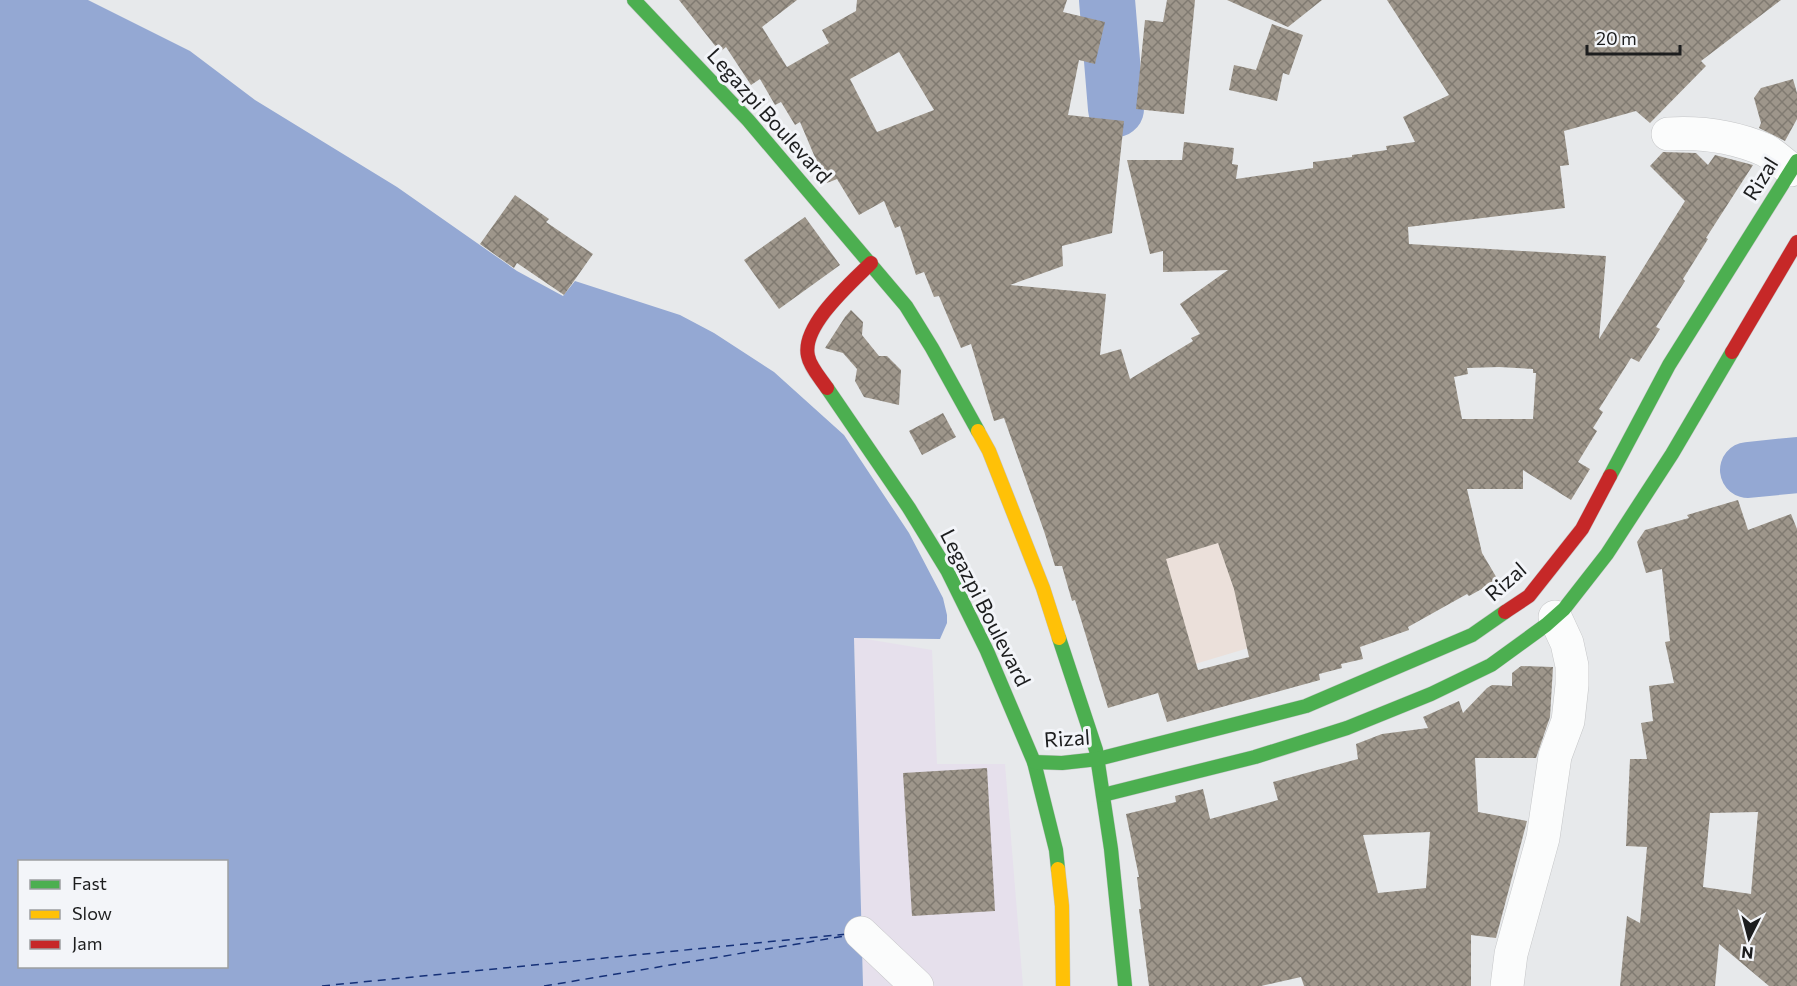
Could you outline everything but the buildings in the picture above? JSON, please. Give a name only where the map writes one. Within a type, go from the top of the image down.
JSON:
[{"type":"street","name":"Legazpi Boulevard","points":[[634,0],[748,120],[906,306],[989,451],[1043,588],[1098,759],[1111,849],[1125,986]]},
{"type":"street","points":[[1668,134],[1690,132],[1747,144],[1767,151],[1794,166]]},
{"type":"street","name":"Rizal","points":[[1103,795],[1255,757],[1347,728],[1431,694],[1491,665],[1559,613],[1594,541],[1670,365],[1794,166]]},
{"type":"street","name":"Rizal","points":[[1034,762],[1062,763],[1098,759],[1306,706],[1472,635],[1529,596],[1594,541],[1672,454],[1797,242]]},
{"type":"street","name":"Legazpi Boulevard","points":[[871,263],[830,305],[815,327],[806,344],[808,359],[909,508],[947,570],[987,651],[1034,762],[1056,850],[1062,906],[1063,986]]},
{"type":"street","points":[[1507,986],[1511,954],[1543,838],[1555,756],[1568,721],[1572,666],[1559,613]]},
{"type":"street","points":[[861,933],[917,986]]},
{"type":"shaded area","points":[[1217,429],[1299,633],[1148,678],[1087,477]]},
{"type":"shaded area","points":[[854,637],[932,650],[937,764],[1005,764],[1023,986],[863,986]]},
{"type":"water","points":[[0,0],[88,0],[190,51],[255,100],[397,187],[517,271],[563,296],[575,281],[680,315],[714,333],[774,372],[844,435],[909,533],[943,598],[947,615],[947,623],[940,639],[854,638],[863,986],[0,986]]},
{"type":"waterway","points":[[1107,0],[1116,109]]},
{"type":"waterway","points":[[1748,470],[1797,465]]},
{"type":"ferry route","points":[[322,986],[847,934]]},
{"type":"ferry route","points":[[544,986],[845,936]]},
{"type":"traffic: fast","points":[[634,0],[748,120],[906,306],[978,431]]},
{"type":"traffic: fast","points":[[1610,476],[1669,365],[1797,161]]},
{"type":"traffic: fast","points":[[1103,795],[1255,757],[1347,728],[1431,694],[1491,665],[1564,609],[1607,554],[1672,454],[1732,352]]},
{"type":"traffic: fast","points":[[827,388],[909,508],[947,570],[987,651],[1034,762],[1056,850],[1058,869]]},
{"type":"traffic: fast","points":[[1034,762],[1062,763],[1098,759],[1306,706],[1472,635],[1505,612]]},
{"type":"traffic: fast","points":[[1059,638],[1096,750],[1111,849],[1125,986]]},
{"type":"traffic: slow","points":[[978,431],[989,451],[1043,588],[1059,638]]},
{"type":"traffic: slow","points":[[1058,869],[1062,906],[1063,986]]},
{"type":"traffic: jam","points":[[1732,352],[1797,242]]},
{"type":"traffic: jam","points":[[827,388],[809,360],[808,344],[812,332],[840,293],[871,263]]},
{"type":"traffic: jam","points":[[1505,612],[1529,596],[1582,529],[1610,476]]}]
